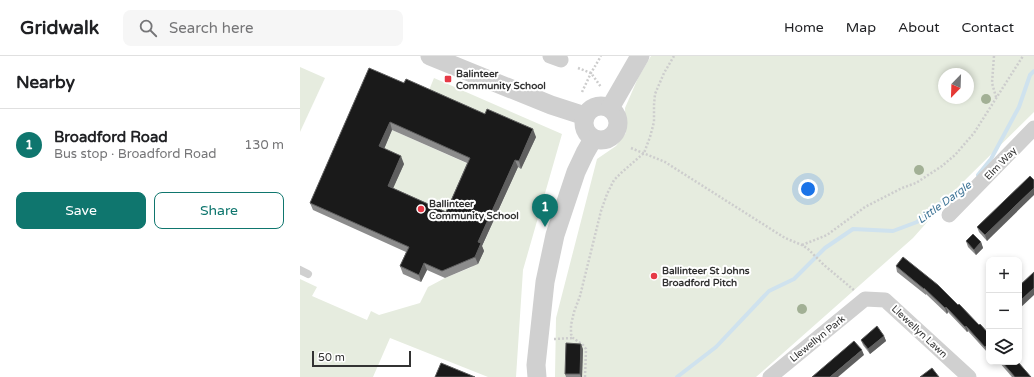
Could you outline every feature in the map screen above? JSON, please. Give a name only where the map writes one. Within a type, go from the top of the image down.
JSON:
[{"type":"street","points":[[430,56],[551,105],[585,116]]},
{"type":"street","points":[[610,108],[640,56]]},
{"type":"street","points":[[599,106],[610,108],[617,116],[619,121],[616,132],[613,136],[604,140],[593,139],[586,131],[584,121],[585,116],[588,111],[599,106]]},
{"type":"street","name":"Elm Way","points":[[949,215],[1034,128]]},
{"type":"street","points":[[537,377],[536,365],[545,282],[555,235],[576,172],[584,153],[593,139]]},
{"type":"street","name":"Llewellyn Park","points":[[770,377],[861,297]]},
{"type":"street","name":"Llewellyn Lawn","points":[[861,297],[885,300],[969,377]]},
{"type":"lane","points":[[300,270],[308,274]]},
{"type":"path","points":[[582,92],[601,56]]},
{"type":"path","points":[[585,377],[586,349],[573,338],[571,334],[571,325],[580,296],[592,245],[607,194],[614,180],[644,153],[654,122],[655,94],[664,73],[674,56]]},
{"type":"path","points":[[994,56],[992,83],[996,97]]},
{"type":"path","points":[[802,245],[827,235],[865,207],[902,188],[916,183],[942,166],[974,133],[1023,56]]},
{"type":"path","points":[[578,68],[591,73],[601,87]]},
{"type":"path","points":[[631,148],[665,162],[785,238],[802,245],[861,297]]},
{"type":"path","points":[[552,339],[573,338]]},
{"type":"shaded area","points":[[651,56],[1034,56],[1034,112],[960,185],[913,238],[756,377],[555,377],[556,318],[597,159],[616,146],[626,133],[625,108],[638,78]]},
{"type":"shaded area","points":[[300,67],[325,78],[300,132]]},
{"type":"shaded area","points":[[434,78],[562,134],[523,270],[516,377],[488,377],[390,338],[373,377],[300,377],[300,279],[317,287],[312,296],[367,320],[371,311],[379,315],[420,303],[428,287],[472,267],[518,167],[521,169],[427,95]]},
{"type":"shaded area","points":[[392,130],[473,166],[448,219],[391,193],[382,154]]},
{"type":"building","points":[[369,68],[404,83],[406,79],[485,114],[487,109],[533,129],[519,161],[515,160],[478,242],[481,243],[475,257],[442,271],[424,263],[419,275],[400,266],[409,247],[310,203]],"holes":[[[390,122],[470,158],[446,212],[388,186],[401,156],[379,146]]]},
{"type":"building","points":[[1030,176],[1034,180],[1034,188],[985,235],[977,227]]},
{"type":"building","points":[[973,234],[981,242],[974,250],[966,241]]},
{"type":"building","points":[[903,257],[938,285],[986,331],[986,346],[985,347],[946,307],[945,308],[924,288],[896,266]]},
{"type":"building","points":[[1034,272],[1034,288],[1022,299],[1022,283]]},
{"type":"building","points":[[877,326],[884,336],[868,349],[861,340]]},
{"type":"building","points":[[854,341],[862,350],[830,377],[812,377]]},
{"type":"building","points":[[566,343],[581,344],[580,374],[565,374]]},
{"type":"building","points":[[441,363],[475,377],[435,377]]},
{"type":"building","points":[[1005,365],[1021,365],[1031,377],[1015,377]]},
{"type":"building","points":[[932,368],[939,377],[920,377]]},
{"type":"waterway","name":"Little Dargle","points":[[978,175],[991,159],[1019,107],[1030,75],[1034,71]]},
{"type":"waterway","name":"Little Dargle","points":[[677,377],[716,347],[769,291],[794,279],[825,248],[853,229],[893,231],[917,222],[930,210],[968,186]]},
{"type":"place","name":"Balinteer Community School","points":[[448,79]]},
{"type":"place","name":"Ballinteer Community School","points":[[421,209]]},
{"type":"place","name":"Broadford Road","points":[[545,227]]},
{"type":"place","name":"Ballinteer St Johns Broadford Pitch","points":[[654,276]]}]
